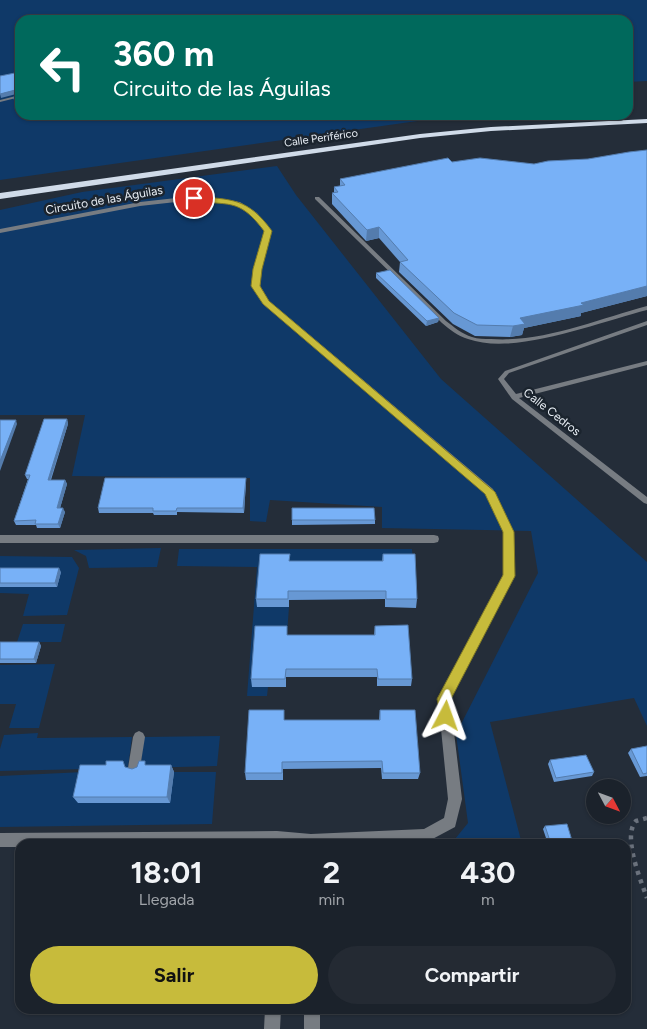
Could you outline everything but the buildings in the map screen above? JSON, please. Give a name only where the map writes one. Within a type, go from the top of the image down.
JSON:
[{"type":"highway","points":[[633,113],[647,112]]},
{"type":"highway","name":"Calle Periférico","points":[[0,190],[134,168],[425,129],[536,120]]},
{"type":"highway","name":"Calle Periférico","points":[[0,196],[420,136],[647,121]]},
{"type":"street","name":"Circuito de las Águilas","points":[[0,231],[140,204],[194,198],[238,203],[255,214],[268,231],[257,269],[256,286],[266,302],[490,492],[509,532],[509,576],[444,699],[456,799],[450,822],[425,836],[376,839]]},
{"type":"street","points":[[0,539],[434,539]]},
{"type":"street","points":[[134,768],[139,737]]},
{"type":"street","points":[[0,840],[15,840]]},
{"type":"street","points":[[272,1029],[273,1014]]},
{"type":"street","points":[[312,1014],[312,1029]]},
{"type":"lane","points":[[0,101],[15,97]]},
{"type":"lane","points":[[317,198],[444,322],[460,335],[476,340],[506,341],[553,335],[647,308]]},
{"type":"lane","name":"Calle Cedros","points":[[647,323],[507,372],[501,379],[514,397],[647,501]]},
{"type":"lane","points":[[514,397],[647,363]]},
{"type":"path","points":[[647,818],[639,819],[633,825],[632,844],[647,898]]},
{"type":"shaded area","points":[[0,0],[647,0],[647,81],[633,82],[633,15],[15,15],[15,120],[425,120],[0,180]]},
{"type":"shaded area","points":[[277,166],[296,195],[441,379],[647,562],[647,726],[634,698],[490,722],[521,839],[455,839],[468,823],[456,734],[538,573],[531,531],[382,528],[382,507],[270,500],[266,522],[250,521],[250,478],[72,476],[85,415],[0,415],[0,210],[82,192]]},
{"type":"shaded area","points":[[161,548],[157,567],[89,568],[86,556],[74,550]]},
{"type":"shaded area","points":[[179,549],[412,549],[413,562],[257,607],[289,607],[287,634],[256,634],[268,687],[267,696],[247,696],[257,567],[177,566]]},
{"type":"shaded area","points":[[0,556],[72,557],[79,568],[67,615],[23,616],[29,594],[0,593]]},
{"type":"shaded area","points":[[23,624],[65,624],[61,642],[17,642]]},
{"type":"shaded area","points":[[55,664],[39,728],[9,728],[16,704],[0,704],[0,665]]},
{"type":"shaded area","points":[[38,733],[37,738],[132,737],[128,768],[0,771],[0,749],[4,735]]},
{"type":"shaded area","points":[[220,736],[217,766],[140,768],[144,737]]},
{"type":"shaded area","points":[[84,772],[78,803],[169,803],[174,772],[216,772],[212,824],[0,827],[0,776]]},
{"type":"route","points":[[194,198],[238,203],[255,214],[268,231],[257,269],[256,286],[266,302],[490,492],[509,532],[509,576],[444,699],[446,716]]}]
